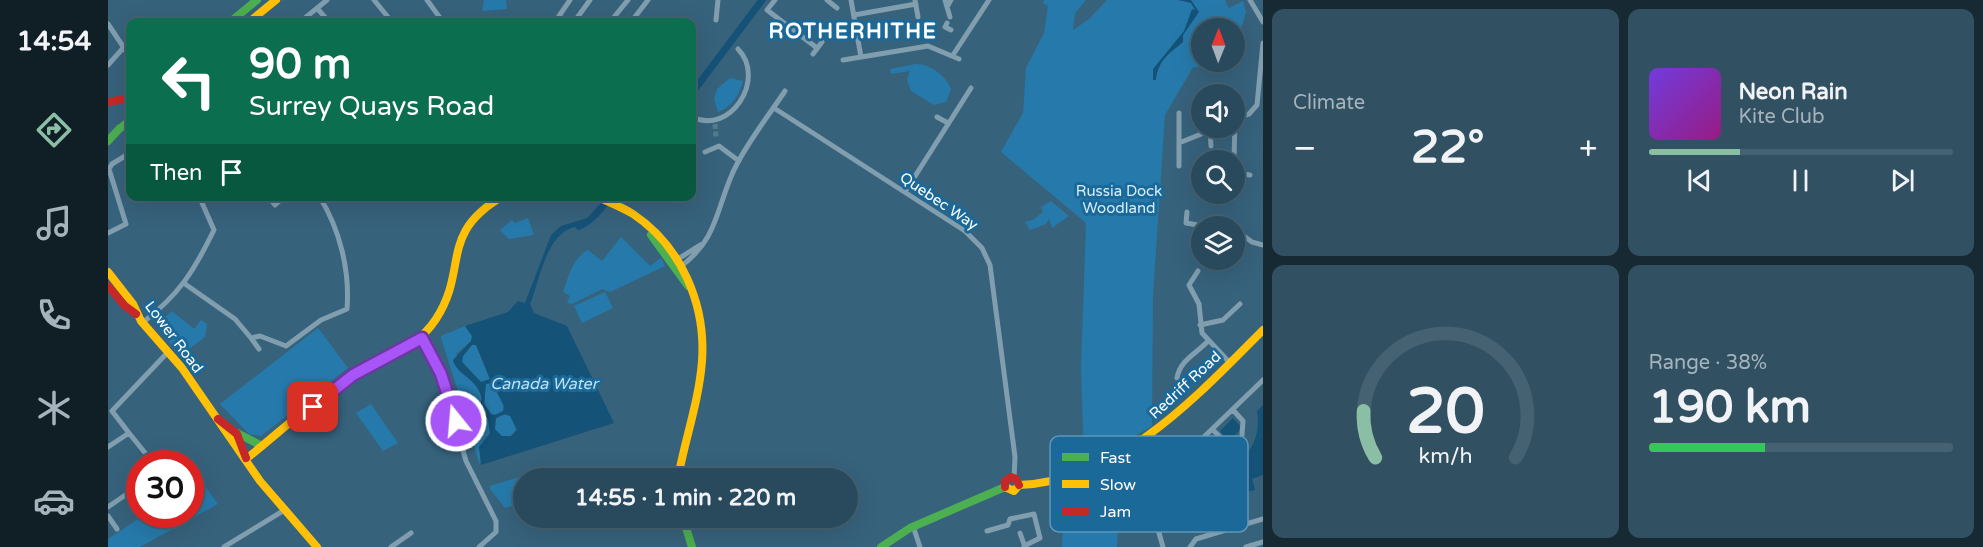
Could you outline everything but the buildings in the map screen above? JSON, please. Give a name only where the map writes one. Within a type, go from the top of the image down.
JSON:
[{"type":"main road","points":[[235,18],[257,0]]},
{"type":"main road","points":[[254,18],[276,0]]},
{"type":"main road","points":[[108,102],[126,99]]},
{"type":"main road","points":[[109,138],[126,124]]},
{"type":"main road","points":[[246,459],[353,375],[422,338],[437,317],[449,292],[462,236],[475,215],[489,201]]},
{"type":"main road","points":[[607,201],[622,208],[649,232],[677,264],[691,289],[702,325],[702,362],[680,468]]},
{"type":"main road","name":"Lower Road","points":[[108,272],[133,304],[142,323],[168,352],[246,459]]},
{"type":"main road","points":[[108,286],[124,306],[136,314]]},
{"type":"main road","name":"Redriff Road","points":[[1147,436],[1169,421],[1263,330]]},
{"type":"main road","points":[[218,419],[228,423],[236,432],[262,446]]},
{"type":"main road","points":[[236,432],[246,459],[260,481],[317,547]]},
{"type":"main road","points":[[881,547],[913,525],[970,506],[1005,487],[1006,479],[1017,481]]},
{"type":"main road","name":"Redriff Road","points":[[1005,487],[1014,491],[1017,481],[1050,481]]},
{"type":"main road","points":[[686,528],[692,547]]},
{"type":"street","points":[[305,18],[327,0]]},
{"type":"street","points":[[374,0],[389,18]]},
{"type":"street","points":[[427,0],[440,18]]},
{"type":"street","points":[[562,18],[559,16],[570,0]]},
{"type":"street","points":[[577,18],[590,0]]},
{"type":"street","points":[[613,18],[628,0]]},
{"type":"street","points":[[634,18],[648,0]]},
{"type":"street","points":[[716,21],[718,0]]},
{"type":"street","points":[[776,0],[768,10],[817,48]]},
{"type":"street","points":[[827,0],[837,8]]},
{"type":"street","points":[[851,0],[861,57]]},
{"type":"street","points":[[945,0],[948,20],[945,27],[951,30]]},
{"type":"street","points":[[947,7],[951,0]]},
{"type":"street","points":[[843,60],[928,46],[956,57],[989,0]]},
{"type":"street","points":[[1250,0],[1263,22]]},
{"type":"street","points":[[854,15],[915,2],[918,17]]},
{"type":"street","points":[[317,8],[326,18]]},
{"type":"street","points":[[108,24],[126,50]]},
{"type":"street","points":[[813,54],[822,42]]},
{"type":"street","points":[[1245,115],[1257,105],[1258,67],[1262,60],[1263,43]]},
{"type":"street","points":[[108,65],[124,47]]},
{"type":"street","points":[[696,118],[714,122],[731,110],[746,93],[749,72],[744,54],[738,49]]},
{"type":"street","points":[[905,192],[971,88]]},
{"type":"street","points":[[677,264],[702,244],[716,224],[739,161],[785,91]]},
{"type":"street","name":"Quebec Way","points":[[774,108],[973,237],[987,256],[993,278],[1017,481]]},
{"type":"street","points":[[1179,113],[1179,166]]},
{"type":"street","points":[[937,117],[948,123]]},
{"type":"street","points":[[716,137],[719,146],[739,161]]},
{"type":"street","points":[[1179,143],[1191,138]]},
{"type":"street","points":[[1211,146],[1212,138]]},
{"type":"street","points":[[1234,150],[1234,139],[1243,139]]},
{"type":"street","points":[[935,143],[942,147]]},
{"type":"street","points":[[705,152],[719,146]]},
{"type":"street","points":[[108,233],[126,224],[109,169],[112,164],[126,155]]},
{"type":"street","points":[[1245,174],[1250,175]]},
{"type":"street","points":[[142,323],[171,300],[185,284],[214,230],[201,201]]},
{"type":"street","points":[[251,338],[260,336],[286,346],[321,320],[347,309],[349,287],[332,215],[322,201]]},
{"type":"street","points":[[1187,212],[1186,223],[1191,224]]},
{"type":"street","points":[[1246,238],[1263,245]]},
{"type":"street","points":[[1198,272],[1189,285],[1199,303],[1200,325],[1208,341],[1230,363]]},
{"type":"street","points":[[185,284],[235,319],[259,349]]},
{"type":"street","points":[[1200,325],[1226,318],[1239,304]]},
{"type":"street","points":[[422,338],[441,374],[466,461],[496,521],[496,532],[479,547]]},
{"type":"street","points":[[1177,378],[1179,368],[1184,361],[1208,341]]},
{"type":"street","points":[[143,450],[110,410],[168,352]]},
{"type":"street","points":[[1207,436],[1263,380]]},
{"type":"street","points":[[1233,410],[1243,421],[1240,436]]},
{"type":"street","points":[[1213,430],[1219,436]]},
{"type":"street","points":[[108,447],[129,433]]},
{"type":"street","points":[[108,507],[126,495]]},
{"type":"street","points":[[224,547],[286,509]]},
{"type":"street","points":[[987,531],[1008,525],[1010,519],[1034,514],[1040,538],[1025,546],[1020,533]]},
{"type":"street","points":[[108,516],[117,529]]},
{"type":"street","points":[[1248,523],[1263,519]]},
{"type":"street","points":[[913,525],[920,547]]},
{"type":"street","points":[[1159,532],[1163,547]]},
{"type":"street","points":[[1190,547],[1196,539],[1219,532]]},
{"type":"street","points":[[391,547],[411,533]]},
{"type":"street","points":[[1246,547],[1263,542]]},
{"type":"green space","points":[[484,0],[506,0],[507,9],[482,11]]},
{"type":"green space","name":"Russia Dock Woodland","points":[[1044,0],[1086,0],[1075,13],[1073,30],[1089,19],[1107,0],[1225,0],[1229,8],[1243,1],[1246,12],[1244,18],[1191,18],[1191,70],[1165,115],[1153,295],[1152,426],[1135,436],[1083,436],[1081,368],[1086,223],[1001,152],[1023,113],[1026,68],[1044,33],[1048,6],[1043,3]]},
{"type":"green space","points":[[916,64],[932,68],[946,80],[951,89],[946,102],[934,105],[911,91],[907,80],[910,71],[891,74],[890,69]]},
{"type":"green space","points":[[730,78],[743,81],[731,103],[718,112],[714,99],[717,89]]},
{"type":"green space","points":[[1051,201],[1069,216],[1052,228],[1049,219],[1046,224],[1030,230],[1025,222],[1033,220],[1043,212],[1041,207]]},
{"type":"green space","points":[[528,218],[534,235],[509,239],[500,230],[512,220],[515,223]]},
{"type":"green space","points":[[621,237],[650,266],[661,258],[665,266],[610,292],[602,289],[572,304],[567,303],[570,296],[563,292],[578,258],[588,250],[602,261]]},
{"type":"green space","points":[[605,292],[613,308],[582,323],[574,306]]},
{"type":"green space","points":[[172,311],[194,329],[201,320],[207,324],[205,337],[180,356],[157,325]]},
{"type":"green space","points":[[465,326],[472,336],[471,341],[456,354],[482,399],[478,408],[465,413],[441,336]]},
{"type":"green space","points":[[318,328],[348,368],[261,436],[249,434],[220,404]]},
{"type":"green space","points":[[472,345],[476,345],[490,380],[481,382],[462,362],[463,356]]},
{"type":"green space","points":[[492,383],[501,398],[504,411],[495,415],[491,414],[484,404],[486,384]]},
{"type":"green space","points":[[371,404],[398,443],[383,451],[356,413]]},
{"type":"green space","points":[[481,414],[488,419],[491,430],[483,441],[480,465],[465,418]]},
{"type":"green space","points":[[505,415],[513,418],[516,426],[513,434],[505,437],[497,434],[494,426],[497,418]]},
{"type":"green space","points":[[513,479],[513,505],[505,508],[490,486]]},
{"type":"green space","points":[[204,485],[218,504],[204,512]]},
{"type":"green space","points":[[126,527],[174,528],[140,547],[108,547],[108,539]]},
{"type":"green space","points":[[1063,532],[1117,532],[1117,547],[1062,547]]},
{"type":"water","points":[[1178,0],[1191,0],[1199,12],[1195,18],[1191,18],[1191,24],[1183,35],[1183,42],[1165,58],[1159,67],[1156,80],[1153,80],[1153,69],[1184,31],[1192,9],[1195,10],[1191,3]]},
{"type":"water","name":"Canada Water","points":[[603,201],[612,201],[589,225],[578,230],[575,227],[565,231],[557,238],[545,259],[530,304],[534,313],[567,326],[614,423],[481,465],[479,447],[490,434],[488,419],[481,414],[465,418],[465,413],[478,408],[482,399],[476,386],[458,369],[453,360],[471,341],[472,336],[465,326],[508,312],[518,301],[525,303],[551,235],[561,226],[587,218]],"holes":[[[472,345],[476,345],[490,379],[481,382],[462,362],[463,356]],[[492,383],[504,406],[503,411],[495,415],[491,414],[484,404],[486,384]],[[505,414],[510,416],[517,430],[511,436],[502,436],[495,429],[496,418]]]},
{"type":"water","points":[[1263,405],[1263,475],[1252,479],[1255,490],[1248,492],[1248,451],[1256,435],[1257,411]]},
{"type":"water","points":[[1233,418],[1240,426],[1234,436],[1224,436],[1220,431]]},
{"type":"waterway","points":[[696,88],[762,0]]},
{"type":"tunnel","points":[[715,124],[716,137]]},
{"type":"traffic: fast","points":[[235,18],[257,0]]},
{"type":"traffic: fast","points":[[122,127],[126,124]]},
{"type":"traffic: fast","points":[[108,141],[120,128]]},
{"type":"traffic: fast","points":[[651,235],[688,286]]},
{"type":"traffic: fast","points":[[237,433],[262,446]]},
{"type":"traffic: fast","points":[[881,547],[910,528],[1005,487]]},
{"type":"traffic: fast","points":[[686,528],[692,547]]},
{"type":"traffic: slow","points":[[254,18],[276,0]]},
{"type":"traffic: slow","points":[[246,459],[340,383],[409,345],[428,330],[446,301],[462,238],[470,224],[483,210],[496,201]]},
{"type":"traffic: slow","points":[[607,201],[629,211],[665,242],[687,278],[695,298],[700,318],[702,361],[698,391],[680,468]]},
{"type":"traffic: slow","points":[[108,272],[133,304],[141,321],[182,368],[260,481],[317,547]]},
{"type":"traffic: slow","points":[[1147,436],[1211,382],[1263,330]]},
{"type":"traffic: slow","points":[[1019,485],[1050,481]]},
{"type":"traffic: slow","points":[[1005,487],[1014,491],[1019,485]]},
{"type":"traffic: jam","points":[[108,102],[126,99]]},
{"type":"traffic: jam","points":[[108,286],[125,306],[136,314]]},
{"type":"traffic: jam","points":[[218,419],[237,434],[246,458]]},
{"type":"traffic: jam","points":[[1005,487],[1005,481],[1011,477],[1016,479],[1019,485]]},
{"type":"district","name":"ROTHERHITHE","points":[[853,31]]},
{"type":"route","points":[[313,407],[353,375],[422,338],[441,374],[456,421]]}]
